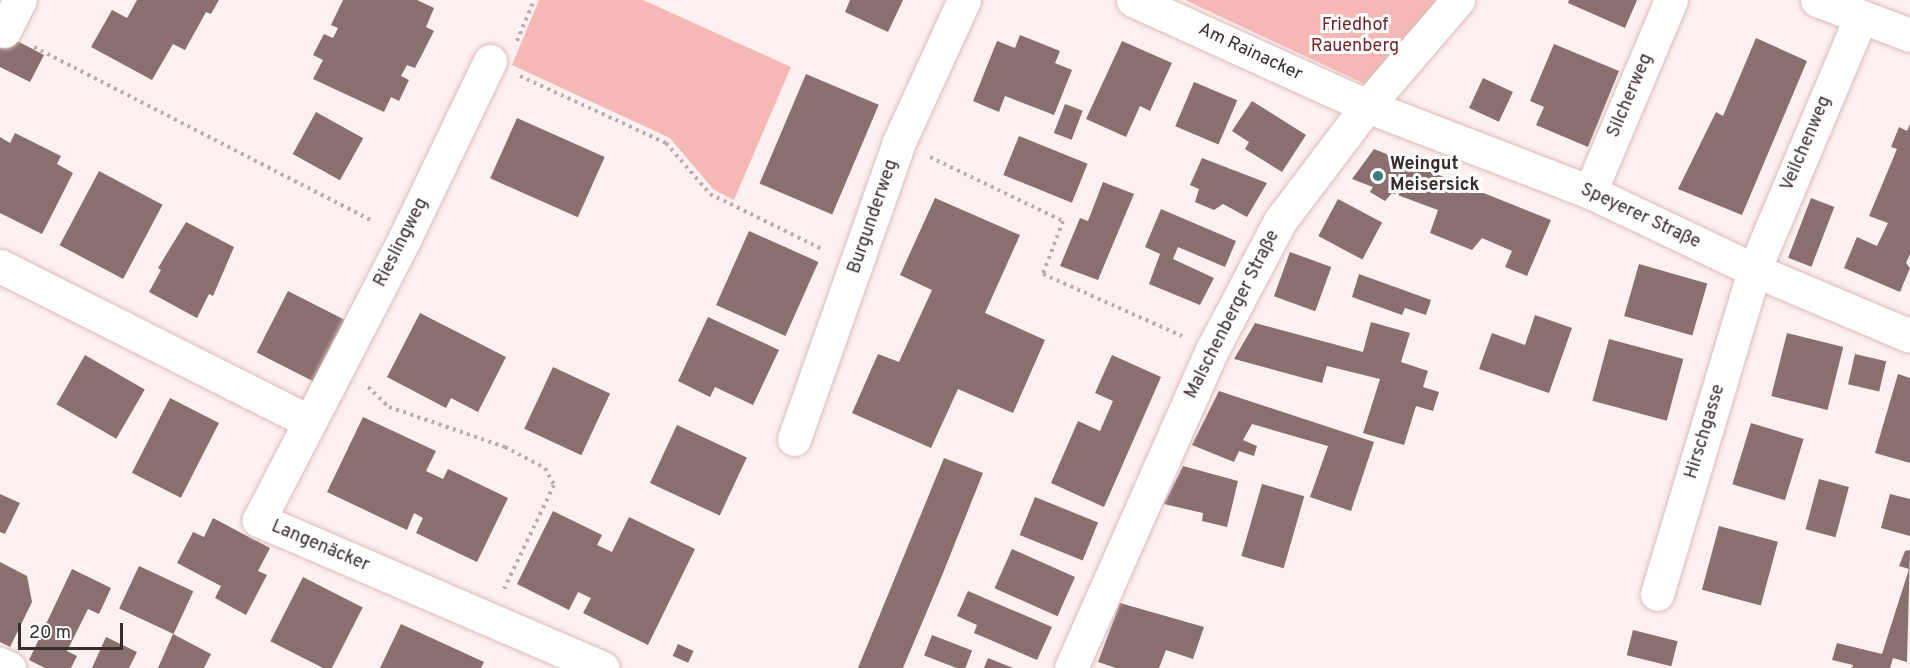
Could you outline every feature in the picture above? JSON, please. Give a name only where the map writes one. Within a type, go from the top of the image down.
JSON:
[{"type":"street","points":[[4,32],[20,0]]},
{"type":"street","name":"Burgunderweg","points":[[794,439],[859,263],[899,142],[963,0]]},
{"type":"street","name":"Am Rainacker","points":[[1133,0],[1367,106]]},
{"type":"street","name":"Malschenberger Straße","points":[[1071,668],[1212,350],[1280,221],[1367,106],[1458,0]]},
{"type":"street","name":"Silcherweg","points":[[1590,192],[1671,0]]},
{"type":"street","points":[[1817,0],[1910,35]]},
{"type":"street","name":"Veilchenweg","points":[[1754,270],[1861,17]]},
{"type":"street","name":"Rieslingweg","points":[[308,421],[405,238],[490,61]]},
{"type":"street","name":"Speyerer Straße","points":[[1367,106],[1590,192],[1754,270],[1910,336]]},
{"type":"street","points":[[0,266],[308,421]]},
{"type":"street","name":"Hirschgasse","points":[[1657,594],[1754,270]]},
{"type":"street","name":"Langenäcker","points":[[308,421],[259,520],[602,668]]},
{"type":"street","points":[[0,664],[9,668]]},
{"type":"path","points":[[4,32],[405,238]]},
{"type":"path","points":[[490,61],[666,143],[714,193],[837,256],[859,263]]},
{"type":"path","points":[[899,142],[1063,221],[1043,274],[1212,350]]},
{"type":"path","points":[[340,361],[389,407],[505,447],[545,468],[554,485],[489,620]]},
{"type":"green space","points":[[539,0],[643,0],[791,67],[734,200],[714,190],[670,138],[512,65]]},
{"type":"green space","name":"Friedhof Rauenberg","points":[[1185,0],[1437,0],[1367,85]]},
{"type":"building","points":[[137,0],[219,0],[211,14],[206,12],[185,50],[173,44],[152,80],[91,47],[112,10],[127,18]]},
{"type":"building","points":[[343,0],[417,0],[434,8],[426,27],[434,31],[415,68],[407,65],[401,76],[409,80],[399,101],[391,97],[384,112],[313,79],[323,60],[313,55],[324,34],[333,38],[338,28],[331,25]]},
{"type":"building","points":[[850,0],[903,0],[888,32],[845,12]]},
{"type":"building","points":[[1569,0],[1637,0],[1625,28],[1568,3]]},
{"type":"building","points":[[0,32],[44,55],[30,82],[0,67]]},
{"type":"building","points":[[1020,35],[1060,51],[1055,63],[1072,70],[1054,115],[1005,96],[999,112],[973,101],[997,41],[1015,48]]},
{"type":"building","points":[[1756,38],[1807,61],[1742,215],[1678,189],[1716,112],[1723,116]]},
{"type":"building","points":[[1122,41],[1172,63],[1150,111],[1140,106],[1126,137],[1086,119]]},
{"type":"building","points":[[1554,44],[1619,71],[1588,147],[1536,125],[1544,107],[1530,101]]},
{"type":"building","points":[[806,74],[879,105],[832,214],[760,184]]},
{"type":"building","points":[[1483,78],[1513,92],[1499,122],[1469,108]]},
{"type":"building","points":[[1194,82],[1237,100],[1219,145],[1175,126]]},
{"type":"building","points":[[1252,101],[1306,135],[1282,172],[1245,149],[1249,142],[1232,131]]},
{"type":"building","points":[[1065,104],[1083,111],[1072,140],[1054,133]]},
{"type":"building","points":[[316,112],[363,138],[340,180],[293,154]]},
{"type":"building","points":[[517,118],[605,157],[578,217],[490,178]]},
{"type":"building","points":[[1910,124],[1910,254],[1906,263],[1910,268],[1900,292],[1844,268],[1857,237],[1877,246],[1888,223],[1869,216],[1897,149],[1891,147],[1899,127],[1907,131]]},
{"type":"building","points":[[15,133],[61,156],[57,164],[73,173],[42,234],[0,213],[0,137],[10,143]]},
{"type":"building","points":[[1019,136],[1088,164],[1072,203],[1003,175]]},
{"type":"building","points":[[1374,149],[1551,220],[1527,276],[1505,267],[1512,251],[1482,238],[1472,250],[1430,233],[1438,210],[1392,193],[1385,201],[1370,192],[1373,187],[1352,179]]},
{"type":"building","points":[[1202,158],[1267,183],[1247,217],[1223,204],[1214,210],[1195,202],[1199,189],[1190,185]]},
{"type":"building","points":[[99,171],[163,205],[123,279],[60,245]]},
{"type":"building","points":[[1103,182],[1134,194],[1098,280],[1060,266],[1080,218],[1088,221]]},
{"type":"building","points":[[935,198],[1020,235],[985,313],[1045,340],[1013,413],[958,389],[931,448],[852,413],[878,354],[899,362],[932,290],[900,275]]},
{"type":"building","points":[[1811,198],[1834,207],[1811,267],[1788,258]]},
{"type":"building","points":[[1338,199],[1382,222],[1362,260],[1318,236]]},
{"type":"building","points":[[1161,209],[1236,241],[1225,267],[1178,247],[1173,259],[1214,278],[1200,305],[1149,284],[1160,254],[1145,247]]},
{"type":"building","points":[[186,222],[234,247],[213,296],[209,294],[197,318],[149,292],[161,270],[158,268]]},
{"type":"building","points":[[749,231],[818,262],[785,336],[716,305]]},
{"type":"building","points":[[1290,252],[1331,267],[1315,311],[1274,296]]},
{"type":"building","points":[[1639,264],[1707,284],[1692,335],[1624,316]]},
{"type":"building","points":[[1359,274],[1431,300],[1426,315],[1405,308],[1402,315],[1352,297]]},
{"type":"building","points":[[288,291],[346,321],[315,382],[257,352]]},
{"type":"building","points":[[420,313],[506,357],[478,412],[451,398],[446,408],[387,377]]},
{"type":"building","points":[[1535,315],[1572,328],[1549,393],[1479,369],[1492,333],[1525,345]]},
{"type":"building","points":[[708,317],[779,350],[753,405],[715,387],[710,397],[678,381]]},
{"type":"building","points":[[1371,322],[1410,333],[1401,362],[1428,371],[1423,387],[1439,392],[1433,411],[1416,406],[1404,445],[1363,433],[1380,379],[1327,366],[1322,383],[1234,359],[1255,323],[1363,352]]},
{"type":"building","points":[[1787,333],[1843,347],[1828,410],[1771,396]]},
{"type":"building","points":[[1609,339],[1683,359],[1667,421],[1592,401]]},
{"type":"building","points":[[1855,354],[1886,361],[1879,391],[1848,384]]},
{"type":"building","points":[[85,355],[145,390],[116,439],[56,404]]},
{"type":"building","points":[[1112,355],[1161,377],[1104,507],[1051,483],[1078,421],[1100,431],[1113,401],[1095,393]]},
{"type":"building","points":[[553,367],[610,394],[581,455],[524,429]]},
{"type":"building","points":[[1898,374],[1910,378],[1910,463],[1875,453]]},
{"type":"building","points":[[1219,391],[1374,442],[1351,511],[1310,497],[1328,446],[1252,424],[1243,440],[1257,446],[1254,456],[1239,451],[1234,462],[1192,445]]},
{"type":"building","points":[[170,398],[219,423],[181,498],[132,473]]},
{"type":"building","points":[[363,417],[436,451],[426,471],[443,479],[448,469],[508,498],[477,562],[416,533],[423,518],[414,513],[407,530],[327,492]]},
{"type":"building","points":[[1751,423],[1804,439],[1785,500],[1732,484]]},
{"type":"building","points":[[677,425],[747,458],[720,516],[650,483]]},
{"type":"building","points":[[944,458],[983,473],[941,578],[903,668],[858,668]]},
{"type":"building","points":[[1183,466],[1238,481],[1227,527],[1202,521],[1203,513],[1164,504]]},
{"type":"building","points":[[1819,479],[1849,487],[1835,537],[1806,529]]},
{"type":"building","points":[[1262,484],[1304,496],[1284,568],[1241,556]]},
{"type":"building","points":[[0,494],[20,503],[5,534],[0,532]]},
{"type":"building","points":[[1890,494],[1910,499],[1910,536],[1881,528]]},
{"type":"building","points":[[1035,497],[1098,522],[1083,560],[1020,535]]},
{"type":"building","points":[[553,511],[602,535],[597,545],[612,552],[629,517],[695,549],[648,645],[583,613],[591,598],[578,592],[569,610],[517,584]]},
{"type":"building","points":[[213,518],[270,548],[258,571],[267,575],[246,615],[215,598],[221,586],[177,563],[193,532],[204,537]]},
{"type":"building","points":[[1719,526],[1778,542],[1761,606],[1702,590]]},
{"type":"building","points":[[1012,549],[1075,577],[1058,616],[995,588]]},
{"type":"building","points":[[1910,550],[1907,662],[1893,658],[1890,668],[1852,668],[1853,665],[1832,660],[1837,643],[1882,654],[1909,569],[1899,566],[1905,551]]},
{"type":"building","points":[[0,562],[27,576],[32,602],[10,647],[0,642]]},
{"type":"building","points":[[139,566],[193,591],[174,634],[119,609]]},
{"type":"building","points":[[72,569],[111,588],[99,614],[88,609],[67,651],[77,656],[71,668],[45,668],[29,660]]},
{"type":"building","points":[[303,577],[363,607],[332,668],[323,668],[270,641]]},
{"type":"building","points":[[968,591],[1052,627],[1037,660],[974,633],[977,625],[957,616]]},
{"type":"building","points":[[1120,603],[1204,627],[1193,659],[1166,650],[1159,668],[1116,668],[1098,662]]},
{"type":"building","points":[[401,624],[484,662],[481,668],[380,668]]},
{"type":"building","points":[[1633,630],[1678,641],[1671,666],[1627,655]]},
{"type":"building","points":[[173,634],[211,654],[204,668],[158,668]]},
{"type":"building","points":[[932,635],[972,650],[965,668],[957,668],[924,656]]},
{"type":"building","points":[[106,637],[137,652],[129,668],[92,668]]},
{"type":"building","points":[[678,644],[694,651],[688,663],[673,656]]},
{"type":"building","points":[[988,658],[1013,668],[984,668]]},
{"type":"place","name":"Weingut Meisersick","points":[[1378,176]]}]
